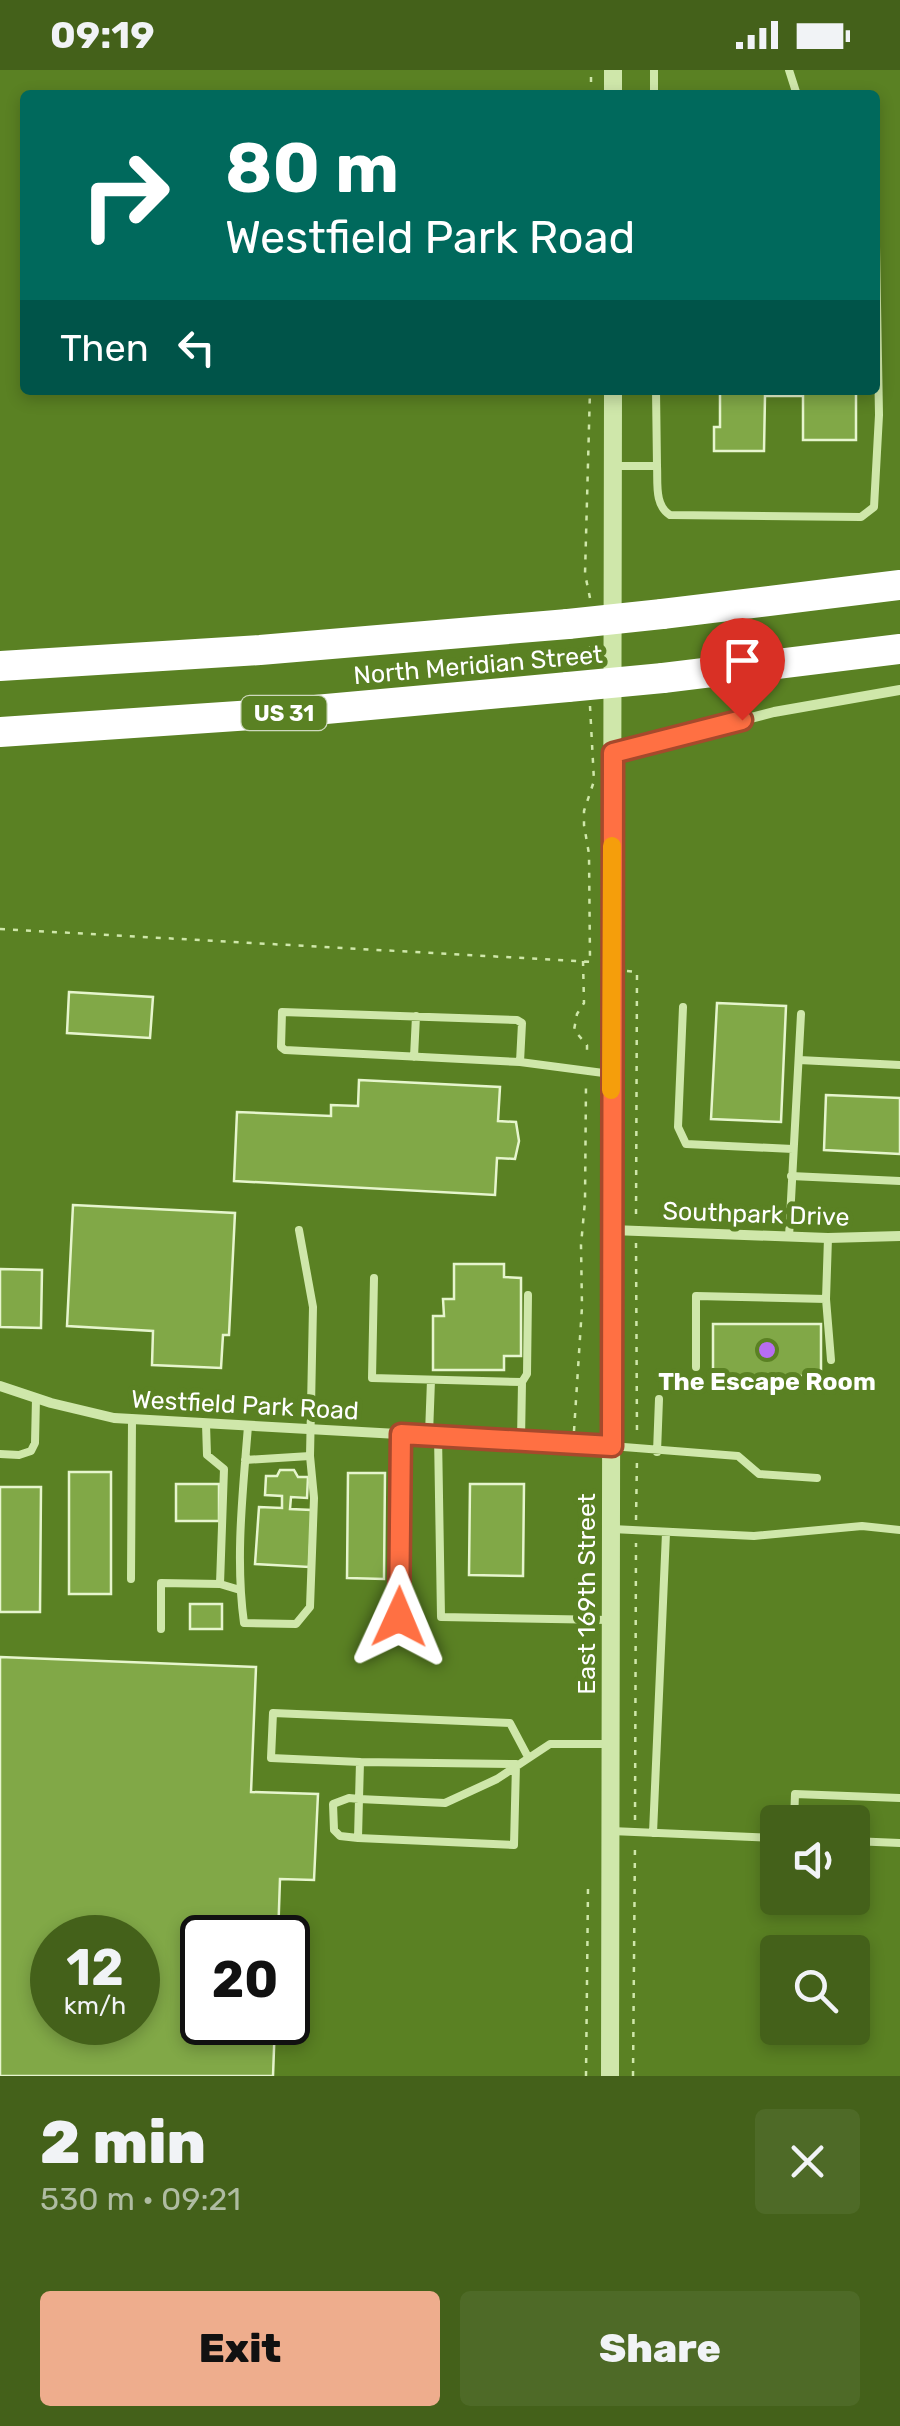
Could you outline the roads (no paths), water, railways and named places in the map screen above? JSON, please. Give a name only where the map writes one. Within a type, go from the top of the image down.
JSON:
[{"type":"highway","name":"North Meridian Street","points":[[0,666],[260,650],[568,624],[900,585]]},
{"type":"highway","name":"North Meridian Street","points":[[0,732],[282,713],[663,678],[900,649]]},
{"type":"street","name":"East 169th Street","points":[[610,2076],[613,395]]},
{"type":"street","points":[[613,753],[774,712],[900,690]]},
{"type":"street","name":"Southpark Drive","points":[[612,1230],[828,1238],[900,1236]]},
{"type":"street","name":"Westfield Park Road","points":[[0,1386],[84,1412],[132,1420],[612,1446]]},
{"type":"lane","points":[[656,395],[656,466],[662,510],[670,514],[860,516],[874,507],[878,395]]},
{"type":"lane","points":[[613,466],[656,466]]},
{"type":"lane","points":[[683,1007],[678,1127],[686,1144],[793,1149]]},
{"type":"lane","points":[[520,1062],[522,1024],[517,1020],[282,1012],[281,1046],[286,1050],[520,1062],[611,1074]]},
{"type":"lane","points":[[789,1237],[802,1014]]},
{"type":"lane","points":[[414,1057],[416,1016]]},
{"type":"lane","points":[[798,1060],[900,1066]]},
{"type":"lane","points":[[792,1176],[900,1181]]},
{"type":"lane","points":[[248,1426],[240,1590],[244,1623],[296,1624],[310,1607],[314,1498],[310,1456],[313,1308],[299,1230]]},
{"type":"lane","points":[[828,1238],[830,1360]]},
{"type":"lane","points":[[374,1278],[372,1378],[522,1382]]},
{"type":"lane","points":[[521,1440],[528,1296]]},
{"type":"lane","points":[[696,1367],[696,1296],[826,1299]]},
{"type":"lane","points":[[431,1380],[441,1617],[610,1620]]},
{"type":"lane","points":[[0,1454],[31,1451],[35,1443],[36,1398]]},
{"type":"lane","points":[[658,1452],[659,1400]]},
{"type":"lane","points":[[131,1579],[132,1420]]},
{"type":"lane","points":[[206,1424],[207,1455],[224,1469],[220,1584]]},
{"type":"lane","points":[[399,1617],[401,1434]]},
{"type":"lane","points":[[612,1446],[738,1456],[759,1474],[816,1478]]},
{"type":"lane","points":[[245,1460],[310,1456]]},
{"type":"lane","points":[[612,1530],[754,1536],[862,1526],[900,1530]]},
{"type":"lane","points":[[653,1833],[666,1533]]},
{"type":"lane","points":[[161,1629],[162,1583],[220,1584],[240,1590]]},
{"type":"lane","points":[[516,1764],[271,1758],[273,1712],[510,1723],[528,1757]]},
{"type":"lane","points":[[516,1764],[514,1844],[340,1836],[331,1820],[333,1804],[349,1798],[445,1803],[497,1779],[516,1764],[550,1744],[611,1744]]},
{"type":"lane","points":[[358,1838],[360,1762]]},
{"type":"lane","points":[[795,1805],[796,1794],[900,1798]]},
{"type":"lane","points":[[612,1832],[760,1837]]},
{"type":"lane","points":[[870,1843],[900,1844]]},
{"type":"place","name":"The Escape Room","points":[[767,1350]]}]
